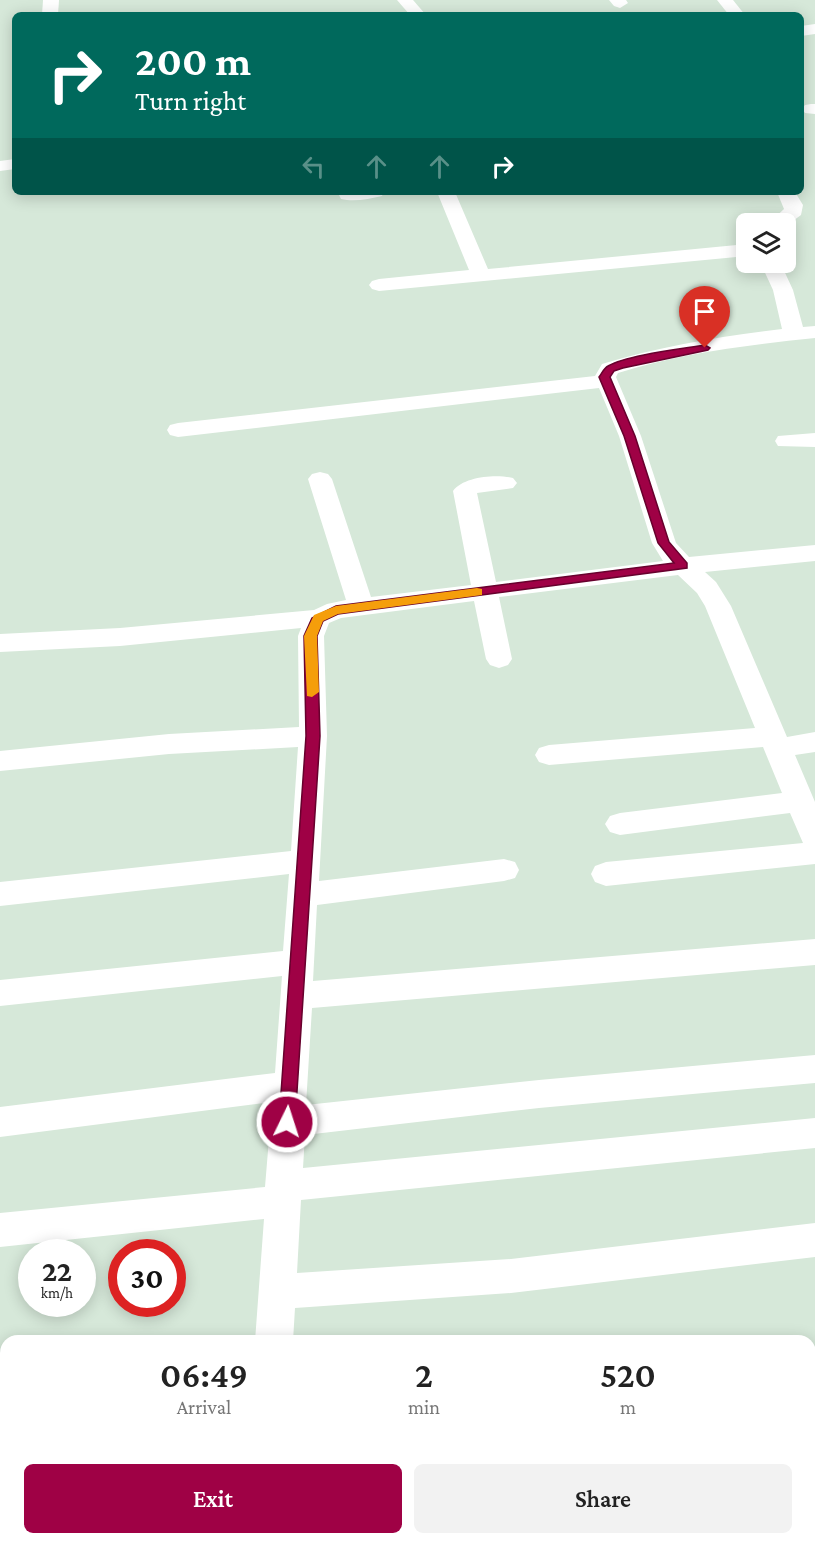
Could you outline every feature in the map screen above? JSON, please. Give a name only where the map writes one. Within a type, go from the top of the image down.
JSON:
[{"type":"street","points":[[405,0],[415,12]]},
{"type":"street","points":[[725,0],[735,12]]},
{"type":"street","points":[[447,195],[481,276]]},
{"type":"street","points":[[790,199],[815,205]]},
{"type":"street","points":[[379,285],[736,251]]},
{"type":"street","points":[[620,824],[809,816],[774,742],[718,606],[707,588],[683,566],[664,543],[630,436],[606,381],[606,372],[610,369],[650,358],[805,333],[775,273]]},
{"type":"street","points":[[178,430],[606,381]]},
{"type":"street","points":[[786,441],[815,440]]},
{"type":"street","points":[[320,479],[361,607]]},
{"type":"street","points":[[499,659],[465,491],[471,487],[505,483]]},
{"type":"street","points":[[0,643],[120,636],[318,618],[336,610],[683,566],[815,553]]},
{"type":"street","points":[[272,1335],[277,1292],[313,736],[311,636],[318,618]]},
{"type":"street","points":[[0,760],[169,744],[313,736]]},
{"type":"street","points":[[549,755],[774,742],[815,742]]},
{"type":"street","points":[[606,874],[815,853]]},
{"type":"street","points":[[0,894],[305,861]]},
{"type":"street","points":[[302,895],[504,870]]},
{"type":"street","points":[[295,996],[815,952]]},
{"type":"street","points":[[0,993],[298,962]]},
{"type":"street","points":[[287,1122],[539,1094],[815,1069]]},
{"type":"street","points":[[0,1122],[290,1084]]},
{"type":"street","points":[[0,1230],[282,1193],[815,1133]]},
{"type":"street","points":[[277,1292],[511,1276],[815,1240]]},
{"type":"slow traffic","points":[[312,692],[311,636],[318,618],[336,610],[477,592]]},
{"type":"route","points":[[287,1122],[313,736],[311,636],[318,618],[336,610],[683,566],[664,543],[630,436],[604,377],[610,369],[620,366],[705,348]]}]
